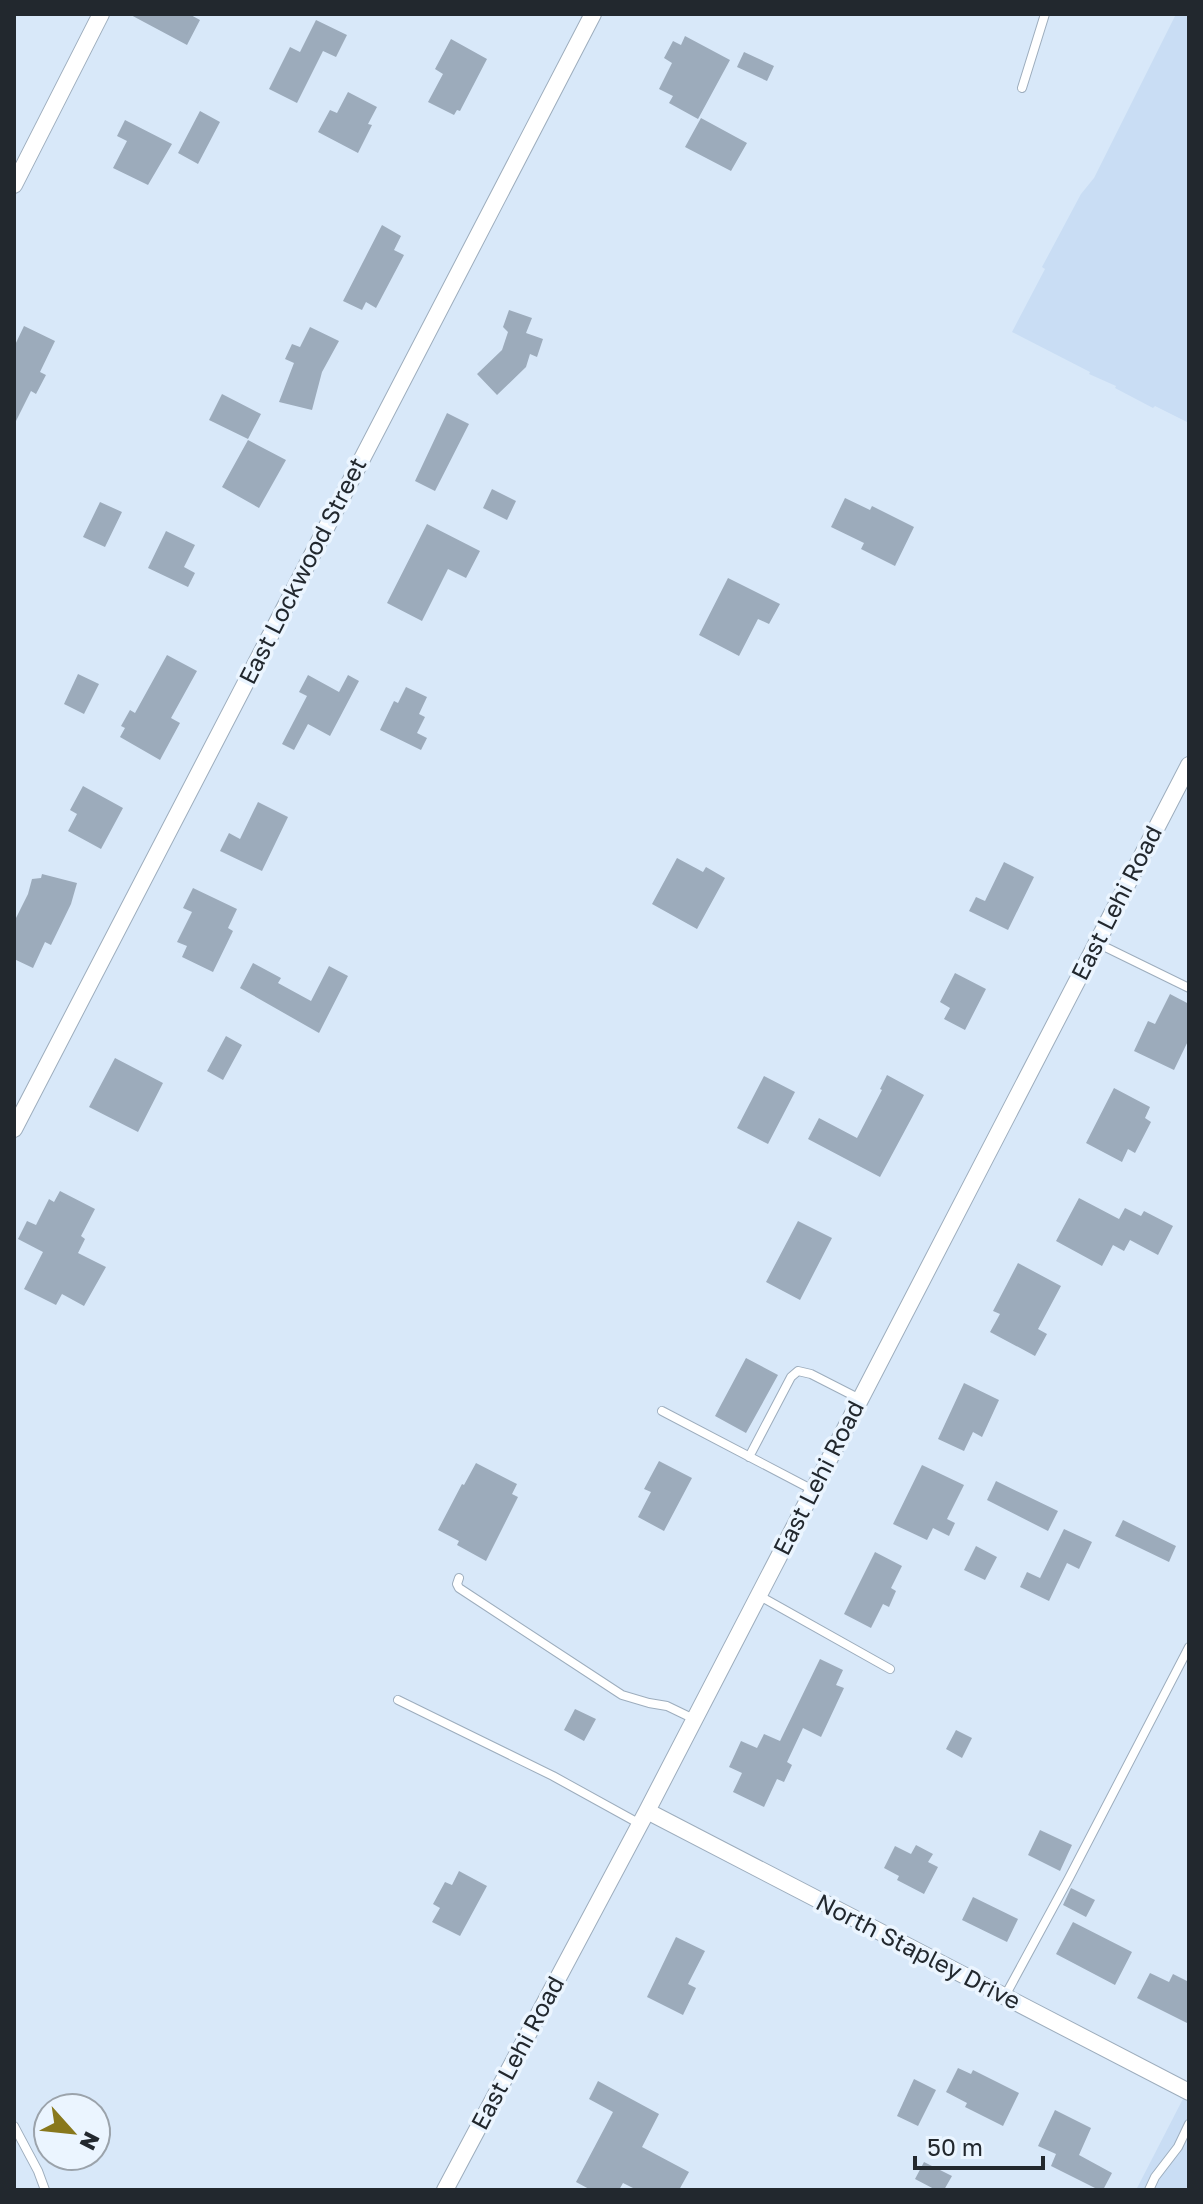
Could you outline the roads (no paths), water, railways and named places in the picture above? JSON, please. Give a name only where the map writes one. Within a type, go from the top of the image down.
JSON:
[{"type":"street","points":[[14,185],[101,14]]},
{"type":"street","name":"East Lockwood Street","points":[[14,1129],[593,14]]},
{"type":"street","name":"East Lehi Road","points":[[445,2190],[644,1818],[1189,765]]},
{"type":"street","name":"North Stapley Drive","points":[[644,1818],[1004,1996],[1189,2092]]},
{"type":"lane","points":[[1022,88],[1045,14]]},
{"type":"lane","points":[[1097,943],[1189,988]]},
{"type":"lane","points":[[749,1457],[791,1377],[798,1371],[811,1374],[860,1399]]},
{"type":"lane","points":[[662,1411],[813,1490]]},
{"type":"lane","points":[[459,1578],[459,1588],[622,1695],[667,1706],[695,1719]]},
{"type":"lane","points":[[758,1595],[890,1669]]},
{"type":"lane","points":[[1004,1996],[1189,1647]]},
{"type":"lane","points":[[398,1700],[644,1818]]},
{"type":"lane","points":[[1149,2190],[1178,2147],[1189,2124]]},
{"type":"lane","points":[[14,2126],[45,2190]]}]
